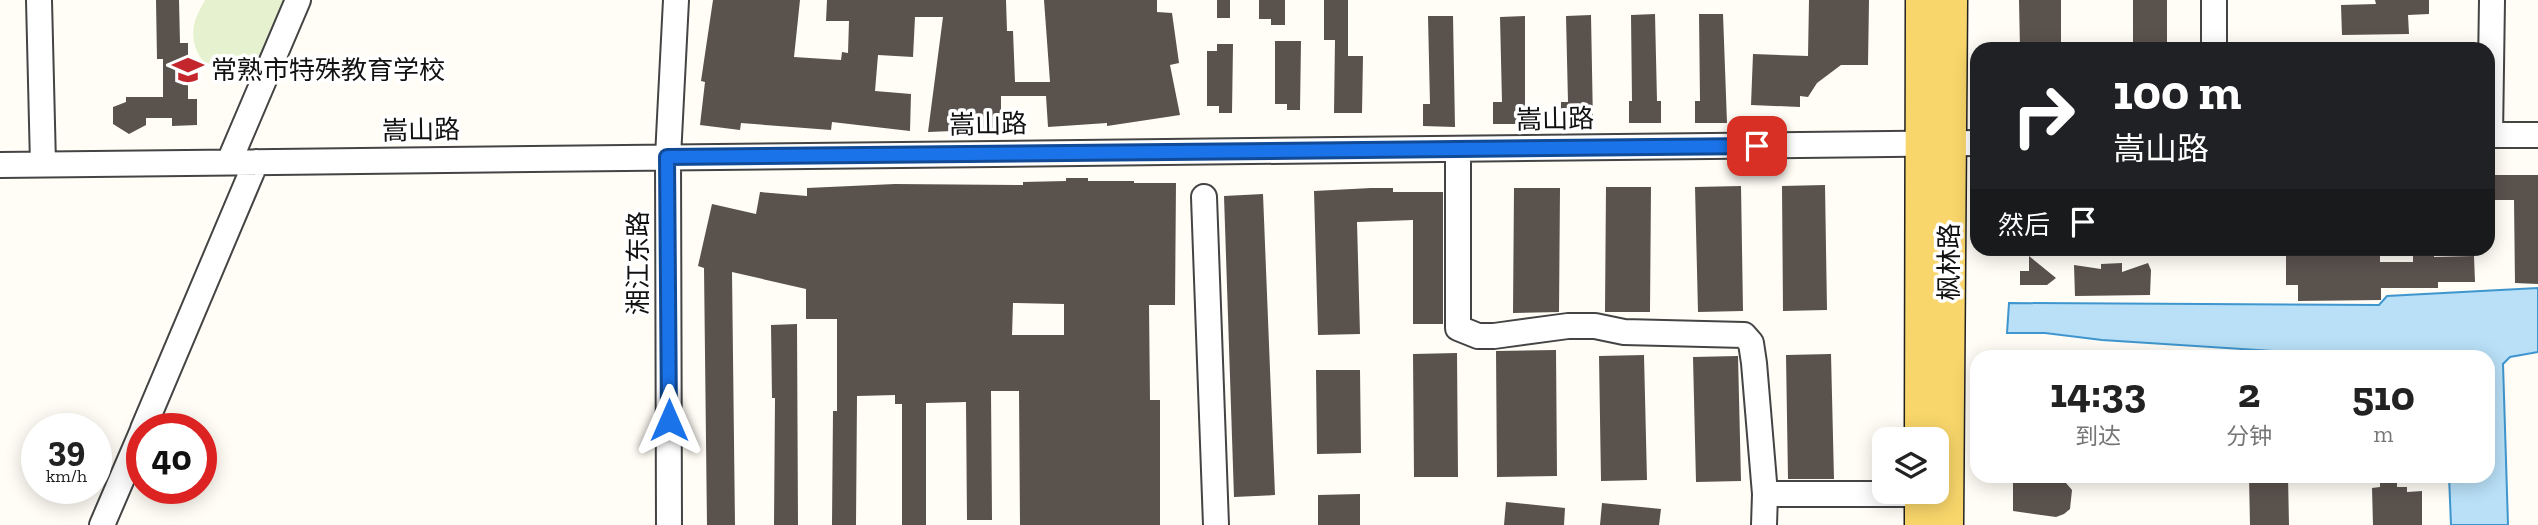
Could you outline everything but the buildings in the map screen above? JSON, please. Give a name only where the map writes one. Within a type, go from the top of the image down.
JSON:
[{"type":"main road","name":"枫林路","points":[[1922,0],[1949,143],[1922,427]]},
{"type":"main road","name":"枫林路","points":[[1947,525],[1951,0]]},
{"type":"street","points":[[40,0],[43,164]]},
{"type":"street","points":[[229,162],[298,0]]},
{"type":"street","name":"湘江东路","points":[[669,525],[667,157],[676,0]]},
{"type":"street","points":[[2214,0],[2214,42]]},
{"type":"street","points":[[2491,42],[2492,0]]},
{"type":"street","points":[[2495,135],[2538,135]]},
{"type":"street","name":"嵩山路","points":[[0,165],[1949,143]]},
{"type":"street","points":[[1458,149],[1458,328],[1478,336],[1516,334],[1532,329],[1569,326],[1595,326],[1624,332],[1744,335],[1752,343],[1755,363],[1765,494],[1764,525]]},
{"type":"street","points":[[149,413],[256,162]]},
{"type":"street","points":[[1204,197],[1216,525]]},
{"type":"street","points":[[102,525],[126,468]]},
{"type":"street","points":[[1765,494],[1872,501]]},
{"type":"green space","points":[[205,0],[288,0],[258,75],[219,70],[202,60],[195,47],[193,33]]},
{"type":"water","points":[[2538,288],[2538,352],[2510,357],[2503,364],[2508,525],[2451,525],[2449,483],[2495,483],[2495,350],[2257,350],[2102,340],[2045,333],[2007,333],[2009,303],[2379,305],[2387,296]]},
{"type":"place","name":"常熟市特殊教育学校","points":[[188,70]]},
{"type":"route","points":[[669,420],[667,157],[1757,146]]}]
